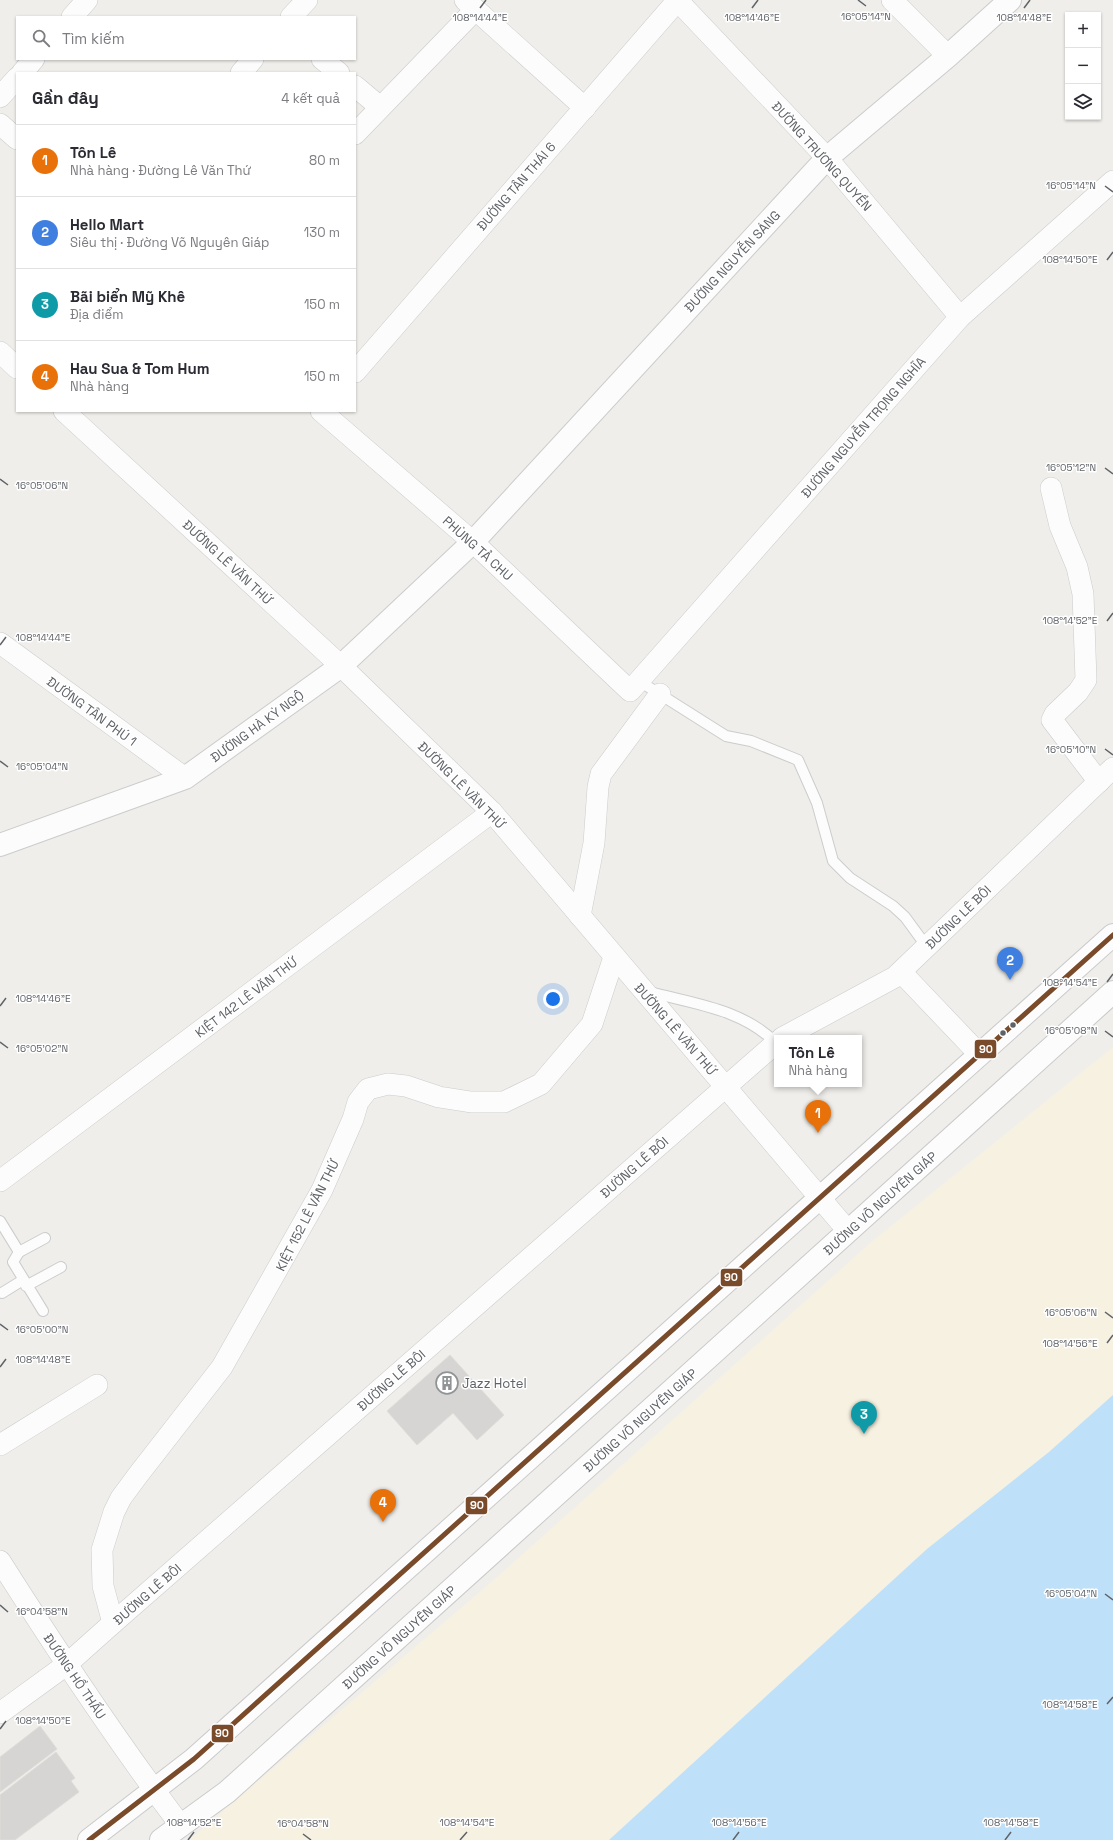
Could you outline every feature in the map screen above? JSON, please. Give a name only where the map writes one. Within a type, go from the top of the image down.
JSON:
[{"type":"main road","name":"ĐƯỜNG NGUYỄN SÁNG","points":[[473,542],[827,158],[948,56],[1010,0]]},
{"type":"main road","name":"ĐƯỜNG HÀ KỲ NGỘ","points":[[0,845],[185,778],[341,666],[473,542]]},
{"type":"main road","points":[[89,1840],[194,1759],[1113,935]]},
{"type":"main road","name":"ĐƯỜNG VÕ NGUYÊN GIÁP","points":[[161,1840],[227,1792],[1113,992]]},
{"type":"street","points":[[73,16],[87,0]]},
{"type":"street","points":[[292,16],[307,0]]},
{"type":"street","name":"ĐƯỜNG TÂN THÁI 6","points":[[356,371],[677,0]]},
{"type":"street","name":"ĐƯỜNG TRƯƠNG QUYỀN","points":[[677,0],[827,158],[960,317]]},
{"type":"street","points":[[892,0],[948,56]]},
{"type":"street","points":[[356,133],[470,5],[585,108]]},
{"type":"street","points":[[23,72],[33,60]]},
{"type":"street","points":[[242,72],[252,60]]},
{"type":"street","points":[[323,60],[338,72]]},
{"type":"street","points":[[0,97],[16,79]]},
{"type":"street","points":[[356,87],[380,107]]},
{"type":"street","points":[[0,124],[16,138]]},
{"type":"street","name":"ĐƯỜNG NGUYỄN TRỌNG NGHĨA","points":[[635,686],[960,317],[1113,181]]},
{"type":"street","points":[[0,352],[16,367]]},
{"type":"street","name":"ĐƯỜNG LÊ VĂN THỨ","points":[[65,412],[341,666],[492,812],[848,1231]]},
{"type":"street","name":"PHÙNG TẢ CHU","points":[[322,412],[473,542],[635,686]]},
{"type":"street","points":[[1051,488],[1060,526],[1077,567],[1083,594],[1086,680],[1078,692],[1054,714],[1052,720],[1106,775]]},
{"type":"street","name":"ĐƯỜNG TÂN PHÚ 1","points":[[0,643],[185,778]]},
{"type":"street","points":[[580,916],[594,843],[598,787],[601,774],[660,694]]},
{"type":"street","name":"ĐƯỜNG LÊ BÔI","points":[[790,1035],[895,977],[1106,775]]},
{"type":"street","name":"KIỆT 142 LÊ VĂN THỨ","points":[[0,1181],[492,812]]},
{"type":"street","name":"KIỆT 152 LÊ VĂN THỨ","points":[[114,1624],[104,1586],[102,1550],[114,1512],[138,1475],[222,1367],[322,1190],[353,1120],[358,1102],[368,1089],[388,1084],[406,1086],[439,1097],[471,1102],[504,1102],[541,1084],[592,1024],[604,993],[614,957]]},
{"type":"street","points":[[901,972],[980,1055]]},
{"type":"street","name":"ĐƯỜNG LÊ BÔI","points":[[0,1713],[66,1665],[114,1624],[774,1045]]},
{"type":"street","points":[[0,1445],[97,1385]]},
{"type":"street","name":"ĐƯỜNG HỒ THẤU","points":[[0,1561],[66,1665],[181,1826]]},
{"type":"lane","points":[[635,686],[660,694],[726,736],[751,741],[798,760],[817,803],[828,837],[833,861],[850,878],[887,902],[905,917],[927,947]]},
{"type":"lane","points":[[642,990],[728,1012],[757,1026],[774,1038]]},
{"type":"lane","points":[[0,1221],[19,1252]]},
{"type":"lane","points":[[43,1311],[13,1262],[19,1252],[46,1238]]},
{"type":"lane","points":[[2,1293],[61,1267]]},
{"type":"sand","points":[[1113,1047],[1113,1395],[1049,1452],[927,1549],[609,1840],[189,1840],[496,1578],[870,1243]]},
{"type":"water","points":[[1113,1395],[1113,1840],[609,1840],[927,1549],[1049,1452]]},
{"type":"building","name":"Jazz Hotel","points":[[450,1355],[504,1415],[477,1440],[453,1413],[417,1445],[387,1411]]},
{"type":"building","points":[[40,1726],[57,1749],[0,1792],[0,1757]]},
{"type":"building","points":[[56,1752],[75,1778],[71,1781],[79,1792],[15,1840],[0,1840],[0,1795]]},
{"type":"transit line","name":"90","points":[[89,1840],[194,1759],[1113,935]]},
{"type":"place","name":"Hello Mart","points":[[1010,980]]},
{"type":"place","name":"Tôn Lê","points":[[818,1133]]},
{"type":"place","name":"Jazz Hotel","points":[[447,1383]]},
{"type":"place","name":"Bãi biển Mỹ Khê","points":[[864,1434]]},
{"type":"place","name":"Hau Sua & Tom Hum","points":[[383,1522]]}]
